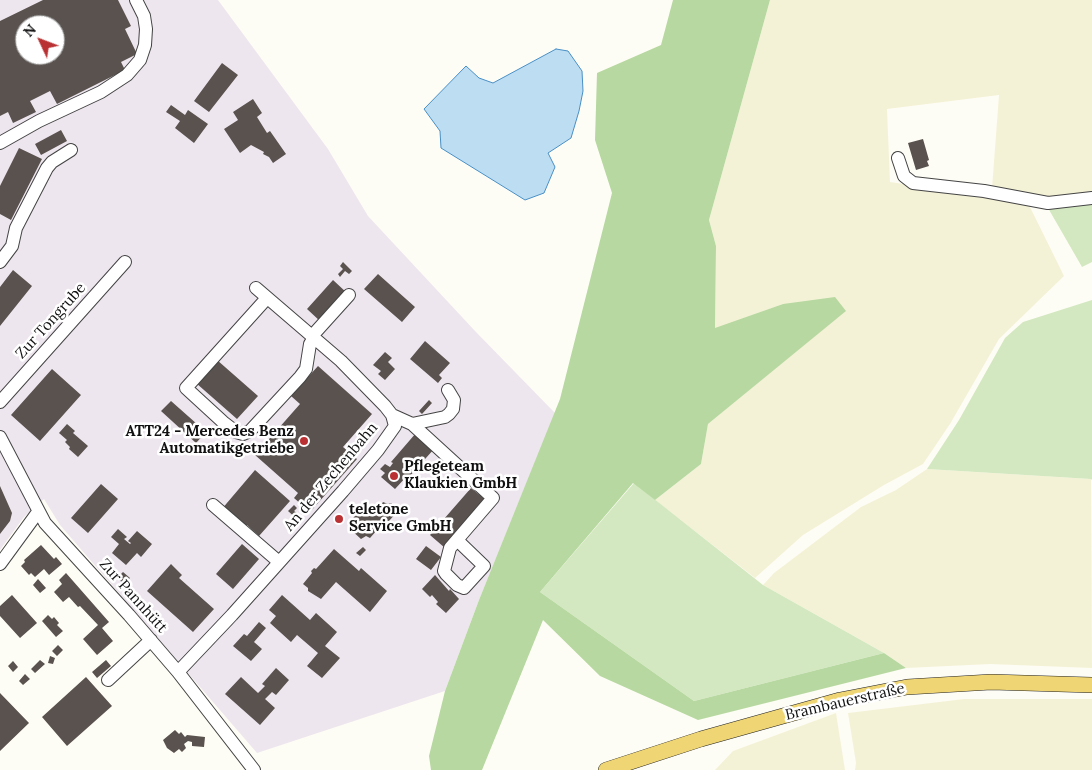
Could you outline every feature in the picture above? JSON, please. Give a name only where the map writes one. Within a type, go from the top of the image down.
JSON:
[{"type":"main road","name":"Brambauerstraße","points":[[606,770],[701,739],[840,700],[907,687],[991,682],[1092,685]]},
{"type":"street","points":[[0,142],[39,121],[101,92],[127,75],[140,60],[146,29],[144,16],[136,0]]},
{"type":"street","points":[[0,262],[12,246],[16,228],[47,168],[52,162],[71,150]]},
{"type":"street","points":[[898,158],[904,176],[913,183],[984,191],[1048,203],[1092,198]]},
{"type":"street","name":"Zur Tongrube","points":[[0,402],[126,262]]},
{"type":"street","name":"An der Zechenbahn","points":[[178,672],[378,450],[395,426],[392,415],[385,406],[341,361],[256,288]]},
{"type":"street","points":[[267,298],[186,388],[223,422],[236,432],[243,434],[256,426],[306,369],[313,337],[349,295]]},
{"type":"street","points":[[412,424],[445,417],[449,414],[453,409],[454,400],[448,390]]},
{"type":"street","points":[[392,415],[412,424],[492,498],[457,540]]},
{"type":"street","name":"Zur Pannhütt","points":[[0,437],[38,512],[62,542],[178,672],[254,770]]},
{"type":"street","points":[[213,505],[279,562]]},
{"type":"street","points":[[0,564],[38,512]]},
{"type":"street","points":[[108,680],[151,640]]},
{"type":"shaded area","points":[[0,0],[218,0],[328,149],[368,216],[476,332],[555,413],[479,600],[445,691],[257,753],[60,525],[44,499],[24,517],[0,550]]},
{"type":"shaded area","points":[[770,0],[1092,0],[1092,192],[1054,198],[992,188],[999,95],[887,109],[890,182],[978,195],[1029,205],[1064,276],[999,339],[950,424],[923,464],[884,485],[803,535],[755,578],[655,500],[701,464],[708,424],[845,311],[783,304],[715,329],[716,246],[709,220]]},
{"type":"shaded area","points":[[927,469],[1091,479],[1092,668],[990,664],[906,668],[884,653],[763,585],[774,573],[861,507],[896,490]]},
{"type":"shaded area","points":[[964,699],[1092,699],[1092,770],[855,770],[856,763],[848,713]]},
{"type":"shaded area","points":[[836,713],[845,770],[715,770],[733,751]]},
{"type":"green space","points":[[673,0],[770,0],[709,220],[716,246],[715,328],[783,304],[835,297],[846,311],[708,424],[701,464],[655,500],[633,483],[540,592],[694,701],[884,653],[906,668],[698,720],[600,676],[543,620],[482,770],[431,770],[429,756],[445,691],[479,600],[560,399],[612,193],[595,140],[597,73],[661,45]]},
{"type":"green space","points":[[1092,202],[1092,262],[1082,267],[1048,208]]},
{"type":"green space","points":[[1092,300],[1092,480],[927,469],[959,420],[1005,338],[1023,322]]},
{"type":"green space","points":[[634,483],[763,585],[884,653],[694,701],[540,592]]},
{"type":"water","points":[[556,49],[568,51],[582,71],[583,91],[579,111],[571,138],[548,153],[555,167],[544,193],[525,200],[441,148],[440,131],[424,109],[466,66],[479,78],[493,83]]},
{"type":"building","points":[[43,0],[118,0],[131,26],[125,29],[137,54],[121,62],[125,70],[57,104],[50,91],[30,101],[36,112],[13,123],[8,112],[0,116],[0,21]]},
{"type":"building","points":[[222,63],[238,75],[209,112],[194,101]]},
{"type":"building","points":[[253,99],[262,113],[257,117],[267,133],[270,131],[286,154],[273,163],[269,157],[263,154],[264,152],[251,145],[240,153],[224,129],[238,120],[233,112]]},
{"type":"building","points":[[171,105],[185,115],[188,110],[208,124],[194,143],[175,128],[180,121],[166,112]]},
{"type":"building","points":[[61,130],[67,141],[41,155],[35,144]]},
{"type":"building","points":[[923,139],[929,166],[916,170],[908,143]]},
{"type":"building","points":[[19,148],[42,159],[11,220],[0,214],[0,186]]},
{"type":"building","points":[[343,262],[352,271],[349,274],[345,271],[340,277],[338,274],[343,269],[340,266]]},
{"type":"building","points":[[13,270],[32,286],[0,326],[0,287]]},
{"type":"building","points":[[378,274],[415,307],[402,322],[364,289]]},
{"type":"building","points":[[333,280],[347,293],[321,322],[307,309]]},
{"type":"building","points":[[425,341],[450,363],[439,375],[442,378],[438,383],[410,359]]},
{"type":"building","points":[[385,352],[392,358],[388,362],[395,369],[385,380],[378,374],[381,371],[373,365]]},
{"type":"building","points":[[217,360],[258,396],[237,419],[196,383]]},
{"type":"building","points":[[318,366],[372,414],[343,447],[357,459],[310,512],[294,498],[298,493],[255,455],[300,404],[291,396]]},
{"type":"building","points":[[52,369],[81,395],[40,441],[11,415]]},
{"type":"building","points":[[429,400],[432,403],[422,414],[419,411]]},
{"type":"building","points":[[171,401],[206,432],[196,443],[161,411]]},
{"type":"building","points":[[67,424],[75,431],[73,433],[88,446],[78,457],[69,449],[70,447],[65,442],[67,440],[59,433]]},
{"type":"building","points":[[416,433],[434,449],[409,477],[407,476],[395,489],[381,477],[385,473],[380,469],[385,464],[390,467],[393,463],[391,462]]},
{"type":"building","points":[[255,470],[290,501],[259,536],[247,525],[244,530],[221,510]]},
{"type":"building","points":[[101,484],[118,499],[88,533],[71,518]]},
{"type":"building","points":[[0,486],[12,513],[10,521],[0,534]]},
{"type":"building","points":[[471,488],[487,501],[445,548],[430,535]]},
{"type":"building","points":[[383,502],[392,503],[391,507],[397,512],[389,521],[385,521],[370,538],[366,536],[361,539],[350,529],[352,519],[358,513],[363,514],[369,507],[373,510]]},
{"type":"building","points":[[294,505],[297,508],[294,511],[301,516],[298,520],[288,511]]},
{"type":"building","points":[[118,529],[127,537],[124,539],[130,544],[128,541],[137,531],[152,544],[141,557],[137,553],[126,565],[112,553],[119,544],[111,537]]},
{"type":"building","points":[[242,544],[259,559],[233,589],[216,574]]},
{"type":"building","points":[[41,545],[54,559],[56,557],[62,564],[49,575],[44,569],[35,577],[31,573],[29,575],[21,566],[25,562],[24,560]]},
{"type":"building","points":[[426,546],[441,557],[431,570],[416,559]]},
{"type":"building","points":[[363,547],[366,550],[360,556],[356,553]]},
{"type":"building","points":[[334,549],[359,571],[361,568],[387,591],[370,612],[336,582],[321,599],[308,591],[308,588],[303,584],[312,573],[311,571],[314,568],[316,569]]},
{"type":"building","points":[[171,564],[182,575],[179,578],[214,609],[193,632],[147,591]]},
{"type":"building","points":[[123,572],[130,578],[124,584],[117,578]]},
{"type":"building","points":[[66,573],[109,622],[102,628],[113,641],[97,655],[83,639],[98,625],[69,597],[63,602],[54,592],[62,584],[59,580]]},
{"type":"building","points":[[435,575],[459,599],[446,613],[436,604],[438,602],[432,595],[430,597],[422,589]]},
{"type":"building","points":[[38,579],[46,588],[40,593],[33,585]]},
{"type":"building","points":[[12,595],[37,623],[20,638],[0,616],[0,606]]},
{"type":"building","points":[[282,595],[310,620],[316,613],[337,632],[325,646],[340,658],[322,678],[307,666],[318,653],[297,635],[291,642],[270,623],[276,616],[269,610]]},
{"type":"building","points":[[48,615],[52,619],[54,617],[59,623],[57,625],[63,631],[56,637],[42,621]]},
{"type":"building","points":[[259,622],[266,628],[254,642],[262,649],[251,661],[233,646],[244,634],[247,636]]},
{"type":"building","points":[[58,645],[63,650],[57,656],[52,651]]},
{"type":"building","points":[[50,656],[55,658],[53,664],[48,663]]},
{"type":"building","points":[[40,660],[45,664],[35,673],[31,669]]},
{"type":"building","points":[[106,660],[111,666],[97,678],[92,672]]},
{"type":"building","points":[[13,661],[18,667],[13,672],[8,666]]},
{"type":"building","points":[[276,668],[289,680],[276,695],[272,692],[265,699],[275,708],[260,725],[225,694],[241,677],[258,693],[265,686],[262,684]]},
{"type":"building","points":[[25,674],[30,679],[23,685],[19,681]]},
{"type":"building","points":[[86,677],[112,706],[67,746],[42,717]]},
{"type":"building","points":[[0,693],[29,723],[0,751]]},
{"type":"building","points":[[175,730],[179,734],[181,732],[185,737],[187,735],[205,737],[204,747],[192,746],[192,742],[188,741],[184,744],[186,748],[182,752],[179,749],[174,753],[167,748],[163,740]]},
{"type":"place","name":"ATT24 - Mercedes Benz Automatikgetriebe","points":[[304,441]]},
{"type":"place","name":"Pflegeteam Klaukien GmbH","points":[[394,476]]},
{"type":"place","name":"teletone Service GmbH","points":[[339,519]]}]
